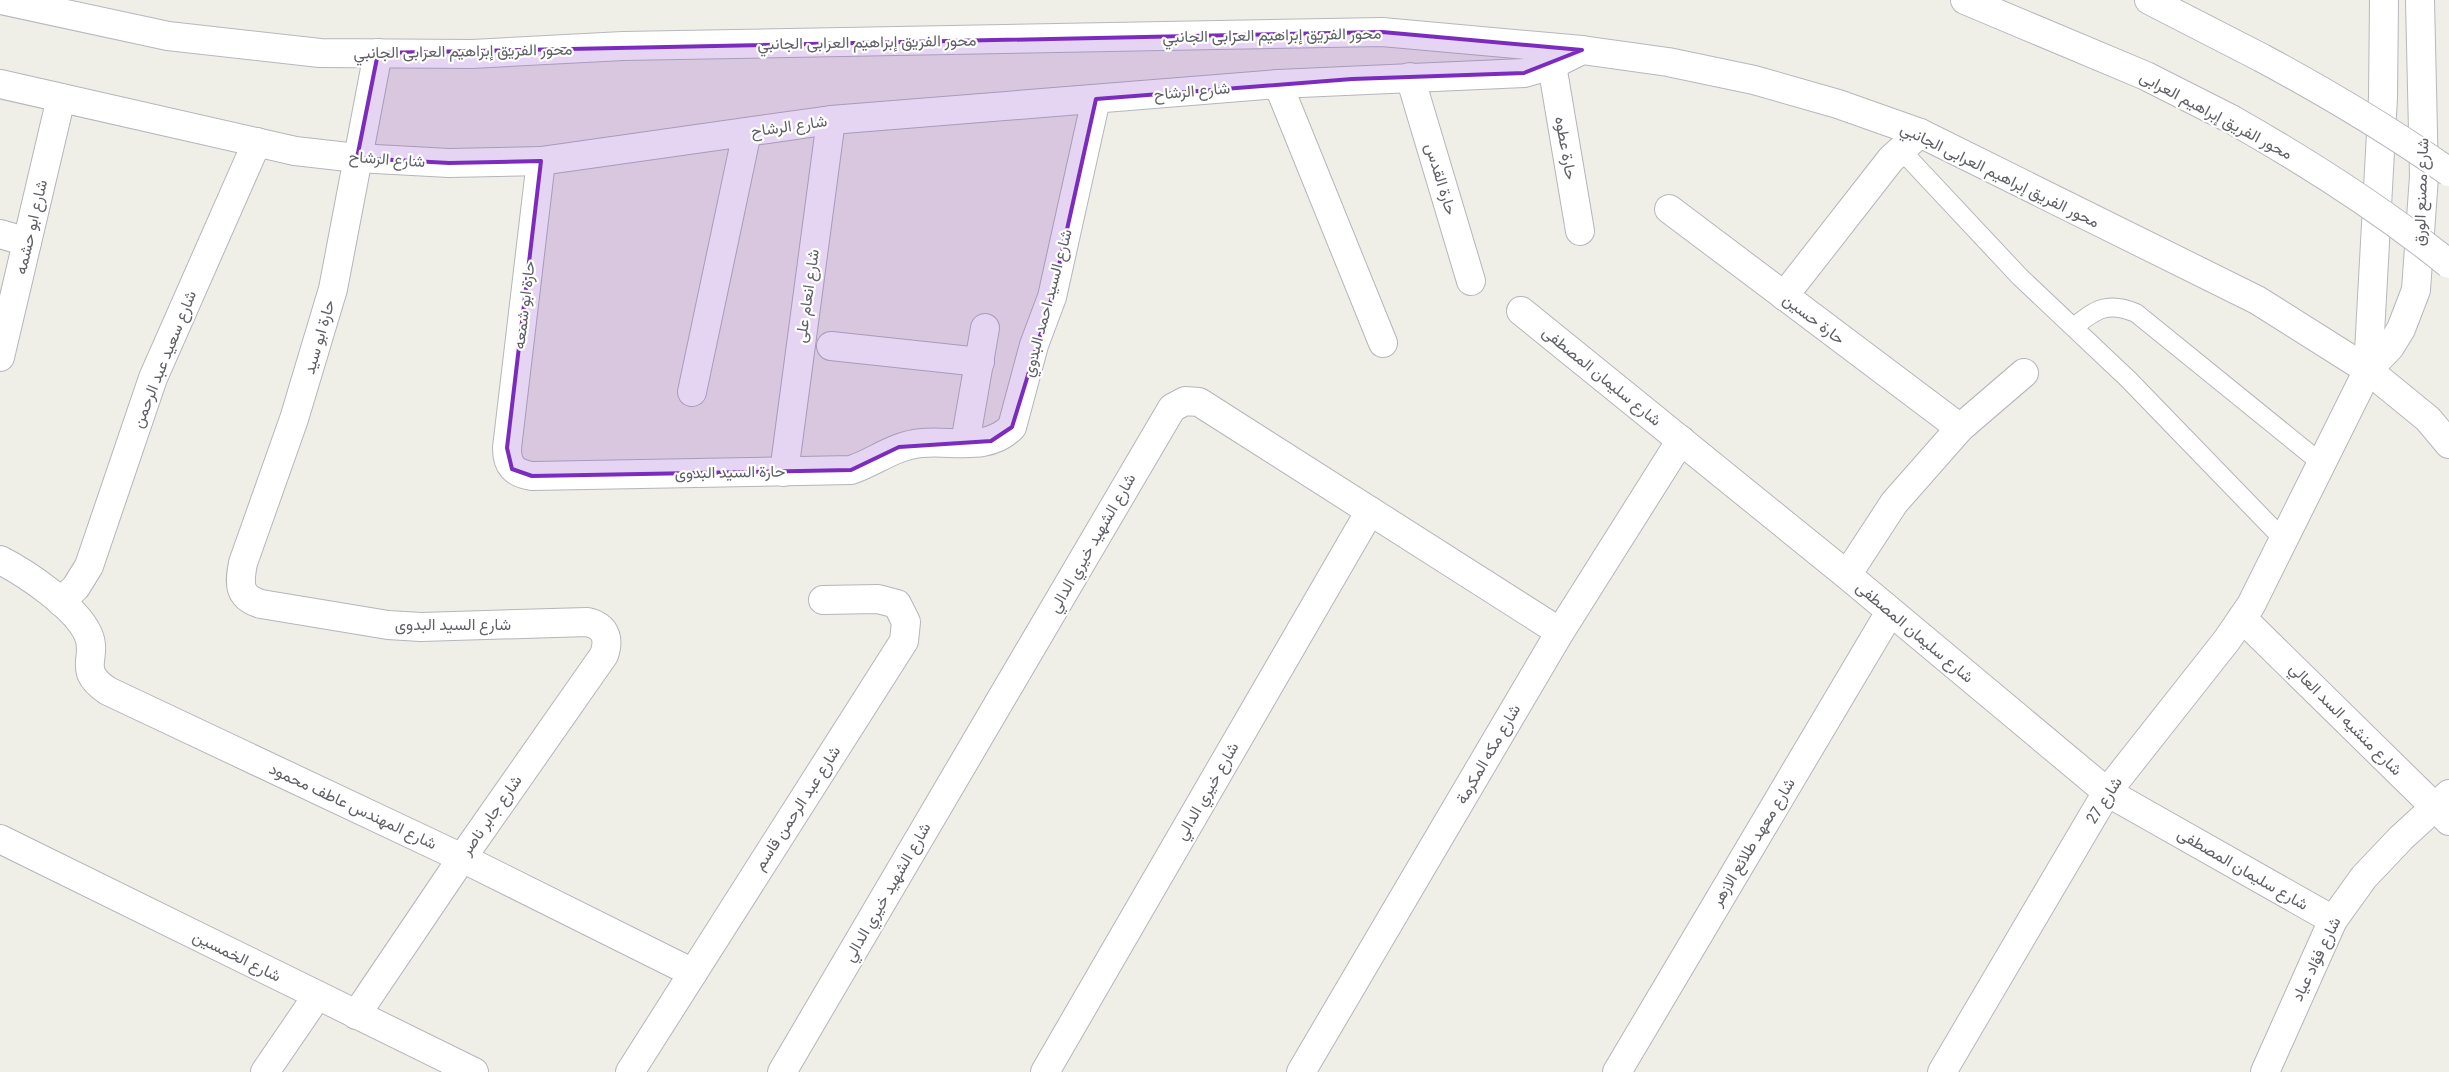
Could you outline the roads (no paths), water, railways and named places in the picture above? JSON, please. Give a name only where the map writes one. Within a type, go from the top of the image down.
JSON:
[{"type":"street","name":"محور الفريق إبراهيم العرابى الجانبي","points":[[1,0],[168,36],[320,53],[472,54],[633,46],[1382,32],[1582,50],[1668,62],[1754,80],[1838,104],[1911,141],[2257,300],[2368,370],[2428,419],[2449,444]]},
{"type":"street","name":"محور الفريق إبراهيم العرابى","points":[[1965,0],[2146,76],[2231,119],[2299,158],[2357,196],[2449,264]]},
{"type":"street","points":[[2149,0],[2334,97],[2404,140],[2449,172]]},
{"type":"street","name":"شارع مصنع الورق","points":[[2368,370],[2383,97],[2384,0]]},
{"type":"street","name":"شارع مصنع الورق","points":[[2284,540],[2368,370],[2390,347],[2401,330],[2416,290],[2424,176],[2420,0]]},
{"type":"street","name":"شارع الرشاح","points":[[0,84],[295,151],[357,158],[450,164],[541,161],[831,120],[1278,84],[1524,73],[1552,65],[1582,50]]},
{"type":"street","name":"حارة ابو سيد","points":[[261,604],[250,600],[242,592],[240,579],[243,563],[315,355],[345,232],[357,158],[378,53]]},
{"type":"street","name":"حارة عطوه","points":[[1552,65],[1580,231]]},
{"type":"street","name":"حارة القدس","points":[[1410,77],[1471,281]]},
{"type":"street","points":[[1278,84],[1383,343]]},
{"type":"street","name":"شارع ابو حشمه","points":[[0,357],[61,98]]},
{"type":"street","name":"شارع السيد احمد البدوي","points":[[965,443],[991,441],[1003,437],[1012,427],[1034,346],[1052,297],[1096,99]]},
{"type":"street","name":"شارع انعام على","points":[[784,472],[831,120]]},
{"type":"street","points":[[692,392],[746,132]]},
{"type":"street","points":[[1784,296],[1891,159],[1911,141]]},
{"type":"street","name":"شارع سعيد عبد الرحمن","points":[[62,602],[76,587],[89,566],[153,378],[257,142]]},
{"type":"street","name":"حارة ابو شمعه","points":[[507,448],[541,161]]},
{"type":"street","name":"حارة حسين","points":[[1669,209],[1960,428]]},
{"type":"street","points":[[0,234],[27,242]]},
{"type":"street","name":"شارع سليمان المصطفى","points":[[1520,311],[1847,575],[2107,792],[2333,920]]},
{"type":"street","points":[[965,443],[985,328]]},
{"type":"street","points":[[832,346],[980,362]]},
{"type":"street","points":[[1847,575],[1894,503],[1960,428],[2024,372]]},
{"type":"street","name":"شارع الشهيد خيري الدالي","points":[[782,1072],[1172,408],[1185,401],[1199,402],[1560,632]]},
{"type":"street","name":"شارع مكه المكرمة","points":[[1301,1072],[1560,632],[1681,440]]},
{"type":"street","name":"حارة السيد البدوى","points":[[507,448],[507,459],[512,469],[521,474],[532,476],[850,470],[865,466],[899,447],[921,443],[965,443]]},
{"type":"street","name":"شارع خيري الدالي","points":[[1045,1072],[1370,511]]},
{"type":"street","name":"شارع 27","points":[[1942,1072],[2107,792],[2242,618],[2284,540]]},
{"type":"street","name":"شارع المهندس عاطف محمود","points":[[0,560],[20,570],[62,602],[84,625],[89,637],[91,650],[88,662],[91,675],[98,685],[108,691],[462,858],[692,973]]},
{"type":"street","name":"شارع عبد الرحمن قاسم","points":[[630,1072],[904,641],[906,622],[897,604],[878,599],[823,600]]},
{"type":"street","name":"شارع السيد البدوى","points":[[261,604],[388,624],[421,627],[587,622]]},
{"type":"street","name":"شارع معهد طلائع الازهر","points":[[1617,1072],[1890,612]]},
{"type":"street","name":"شارع منشيه السد العالي","points":[[2242,618],[2444,807]]},
{"type":"street","name":"شارع جابر ناصر","points":[[356,1015],[462,858],[604,655],[608,644],[605,633],[598,624],[587,622]]},
{"type":"street","name":"شارع فؤاد عياد","points":[[2265,1072],[2333,920],[2364,877],[2401,838],[2444,807]]},
{"type":"street","name":"شارع الخمسين","points":[[0,839],[474,1072]]},
{"type":"street","points":[[266,1072],[317,996]]},
{"type":"lane","points":[[1911,141],[2020,277],[2174,425],[2284,540]]},
{"type":"lane","points":[[2074,327],[2098,310],[2111,306],[2124,308],[2136,313],[2321,463]]}]
